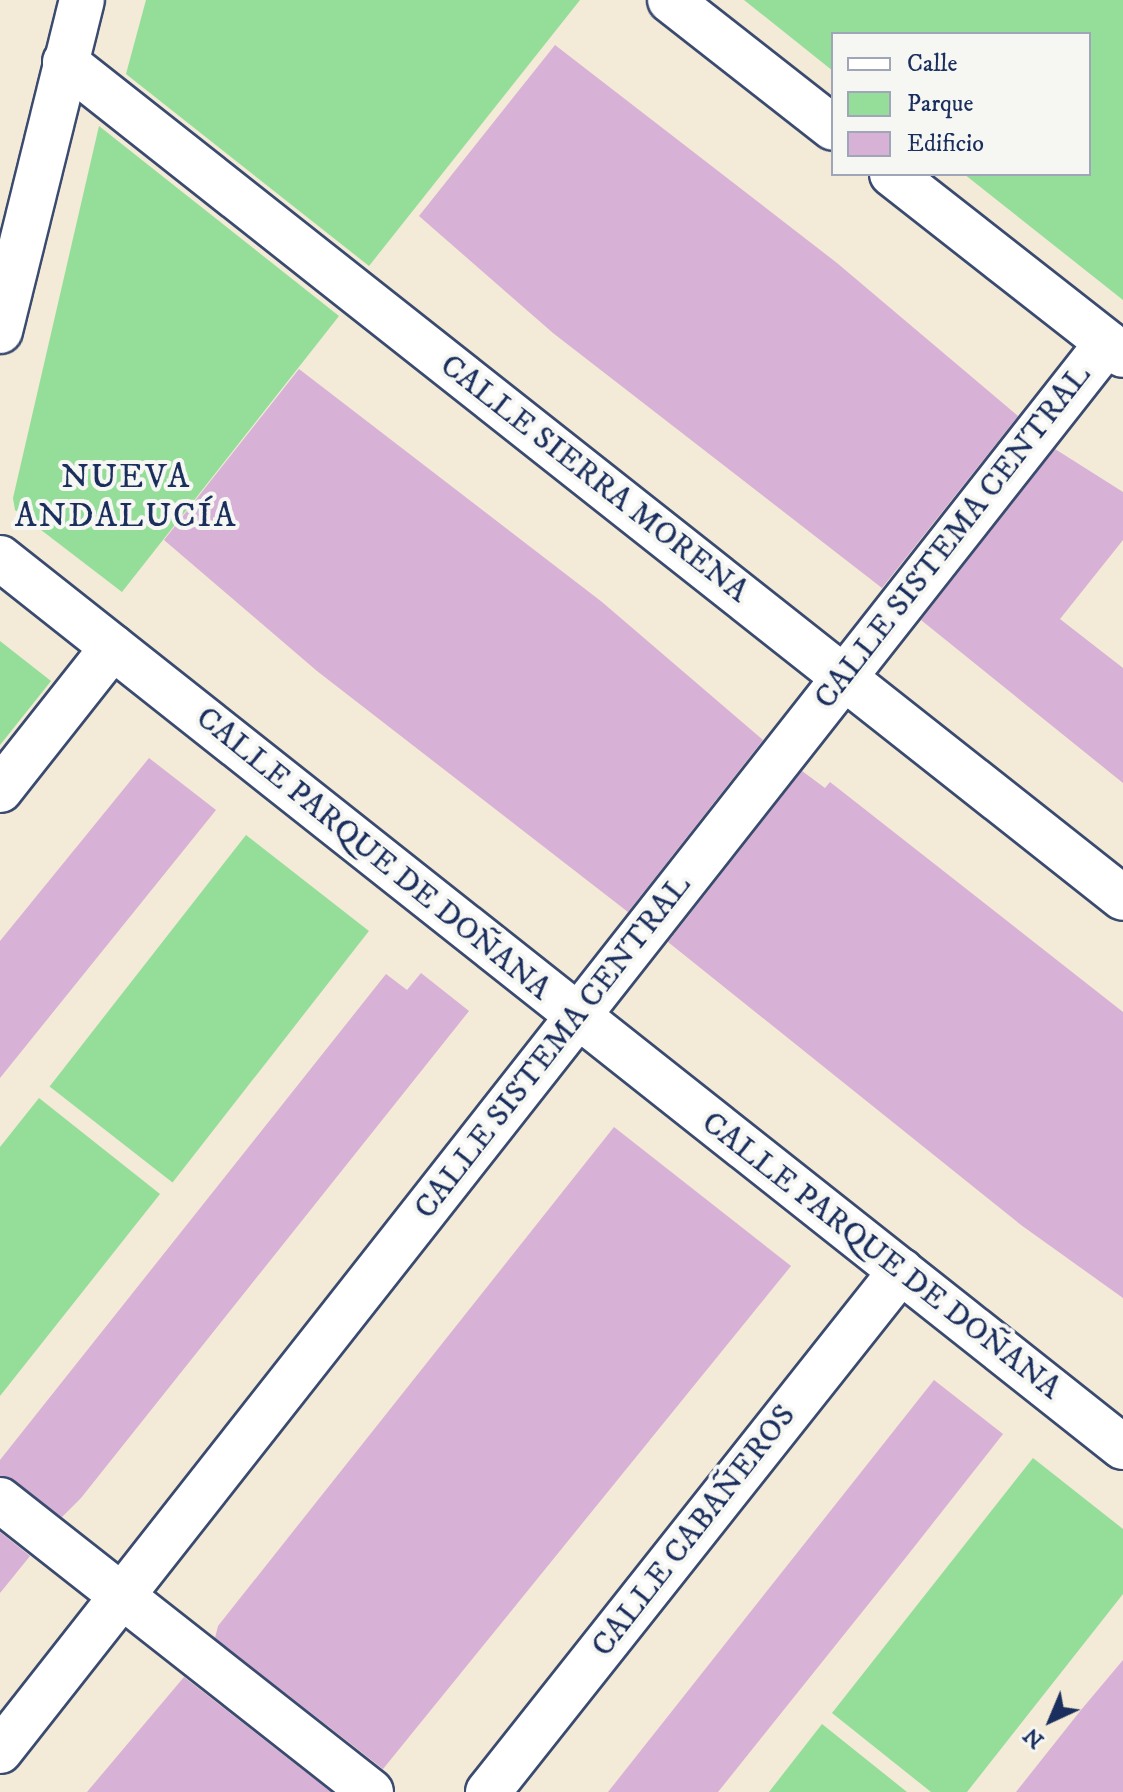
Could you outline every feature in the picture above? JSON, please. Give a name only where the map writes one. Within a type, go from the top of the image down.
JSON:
[{"type":"street","points":[[0,331],[9,242],[82,0]]},
{"type":"street","points":[[670,0],[831,126]]},
{"type":"street","name":"CALLE SIERRA MORENA","points":[[65,62],[1123,898]]},
{"type":"street","points":[[895,176],[1115,349]]},
{"type":"street","name":"CALLE SISTEMA CENTRAL","points":[[0,1751],[843,675],[1115,349]]},
{"type":"street","name":"CALLE PARQUE DE DOÑANA","points":[[0,558],[1123,1447]]},
{"type":"street","points":[[0,790],[113,647]]},
{"type":"street","name":"CALLE CABAÑEROS","points":[[488,1792],[901,1271]]},
{"type":"street","points":[[0,1500],[371,1792]]},
{"type":"green space","points":[[146,0],[580,0],[369,266],[126,74]]},
{"type":"green space","points":[[744,0],[1123,0],[1123,300],[967,176],[1091,176],[1091,32],[831,32],[831,69]]},
{"type":"green space","points":[[99,126],[339,316],[122,592],[15,510],[13,498]]},
{"type":"green space","points":[[0,641],[51,681],[0,745]]},
{"type":"green space","points":[[246,835],[369,931],[173,1182],[50,1086]]},
{"type":"green space","points":[[39,1098],[160,1194],[0,1396],[0,1147]]},
{"type":"green space","points":[[1033,1458],[1123,1529],[1123,1594],[967,1792],[931,1792],[832,1713]]},
{"type":"green space","points":[[822,1724],[907,1792],[769,1792]]},
{"type":"building","points":[[555,45],[837,263],[1018,416],[882,588],[553,333],[419,216]]},
{"type":"building","points":[[299,369],[602,602],[763,740],[628,912],[317,671],[164,540]]},
{"type":"building","points":[[1055,449],[1123,492],[1123,540],[1060,619],[1123,668],[1123,783],[921,620]]},
{"type":"building","points":[[149,758],[216,810],[0,1078],[0,941]]},
{"type":"building","points":[[802,771],[825,788],[830,782],[1123,1012],[1123,1298],[1021,1225],[668,942]]},
{"type":"building","points":[[421,973],[469,1011],[81,1498],[62,1517],[0,1476],[0,1460],[386,974],[407,990]]},
{"type":"building","points":[[614,1127],[791,1266],[383,1769],[215,1638],[218,1626]]},
{"type":"building","points":[[934,1380],[1003,1434],[907,1556],[718,1792],[608,1792]]},
{"type":"building","points":[[0,1532],[30,1556],[0,1593]]},
{"type":"building","points":[[1123,1660],[1123,1792],[1016,1792],[1081,1710]]},
{"type":"building","points":[[184,1677],[331,1792],[87,1792]]},
{"type":"district","name":"NUEVA ANDALUCÍA","points":[[126,496]]}]
